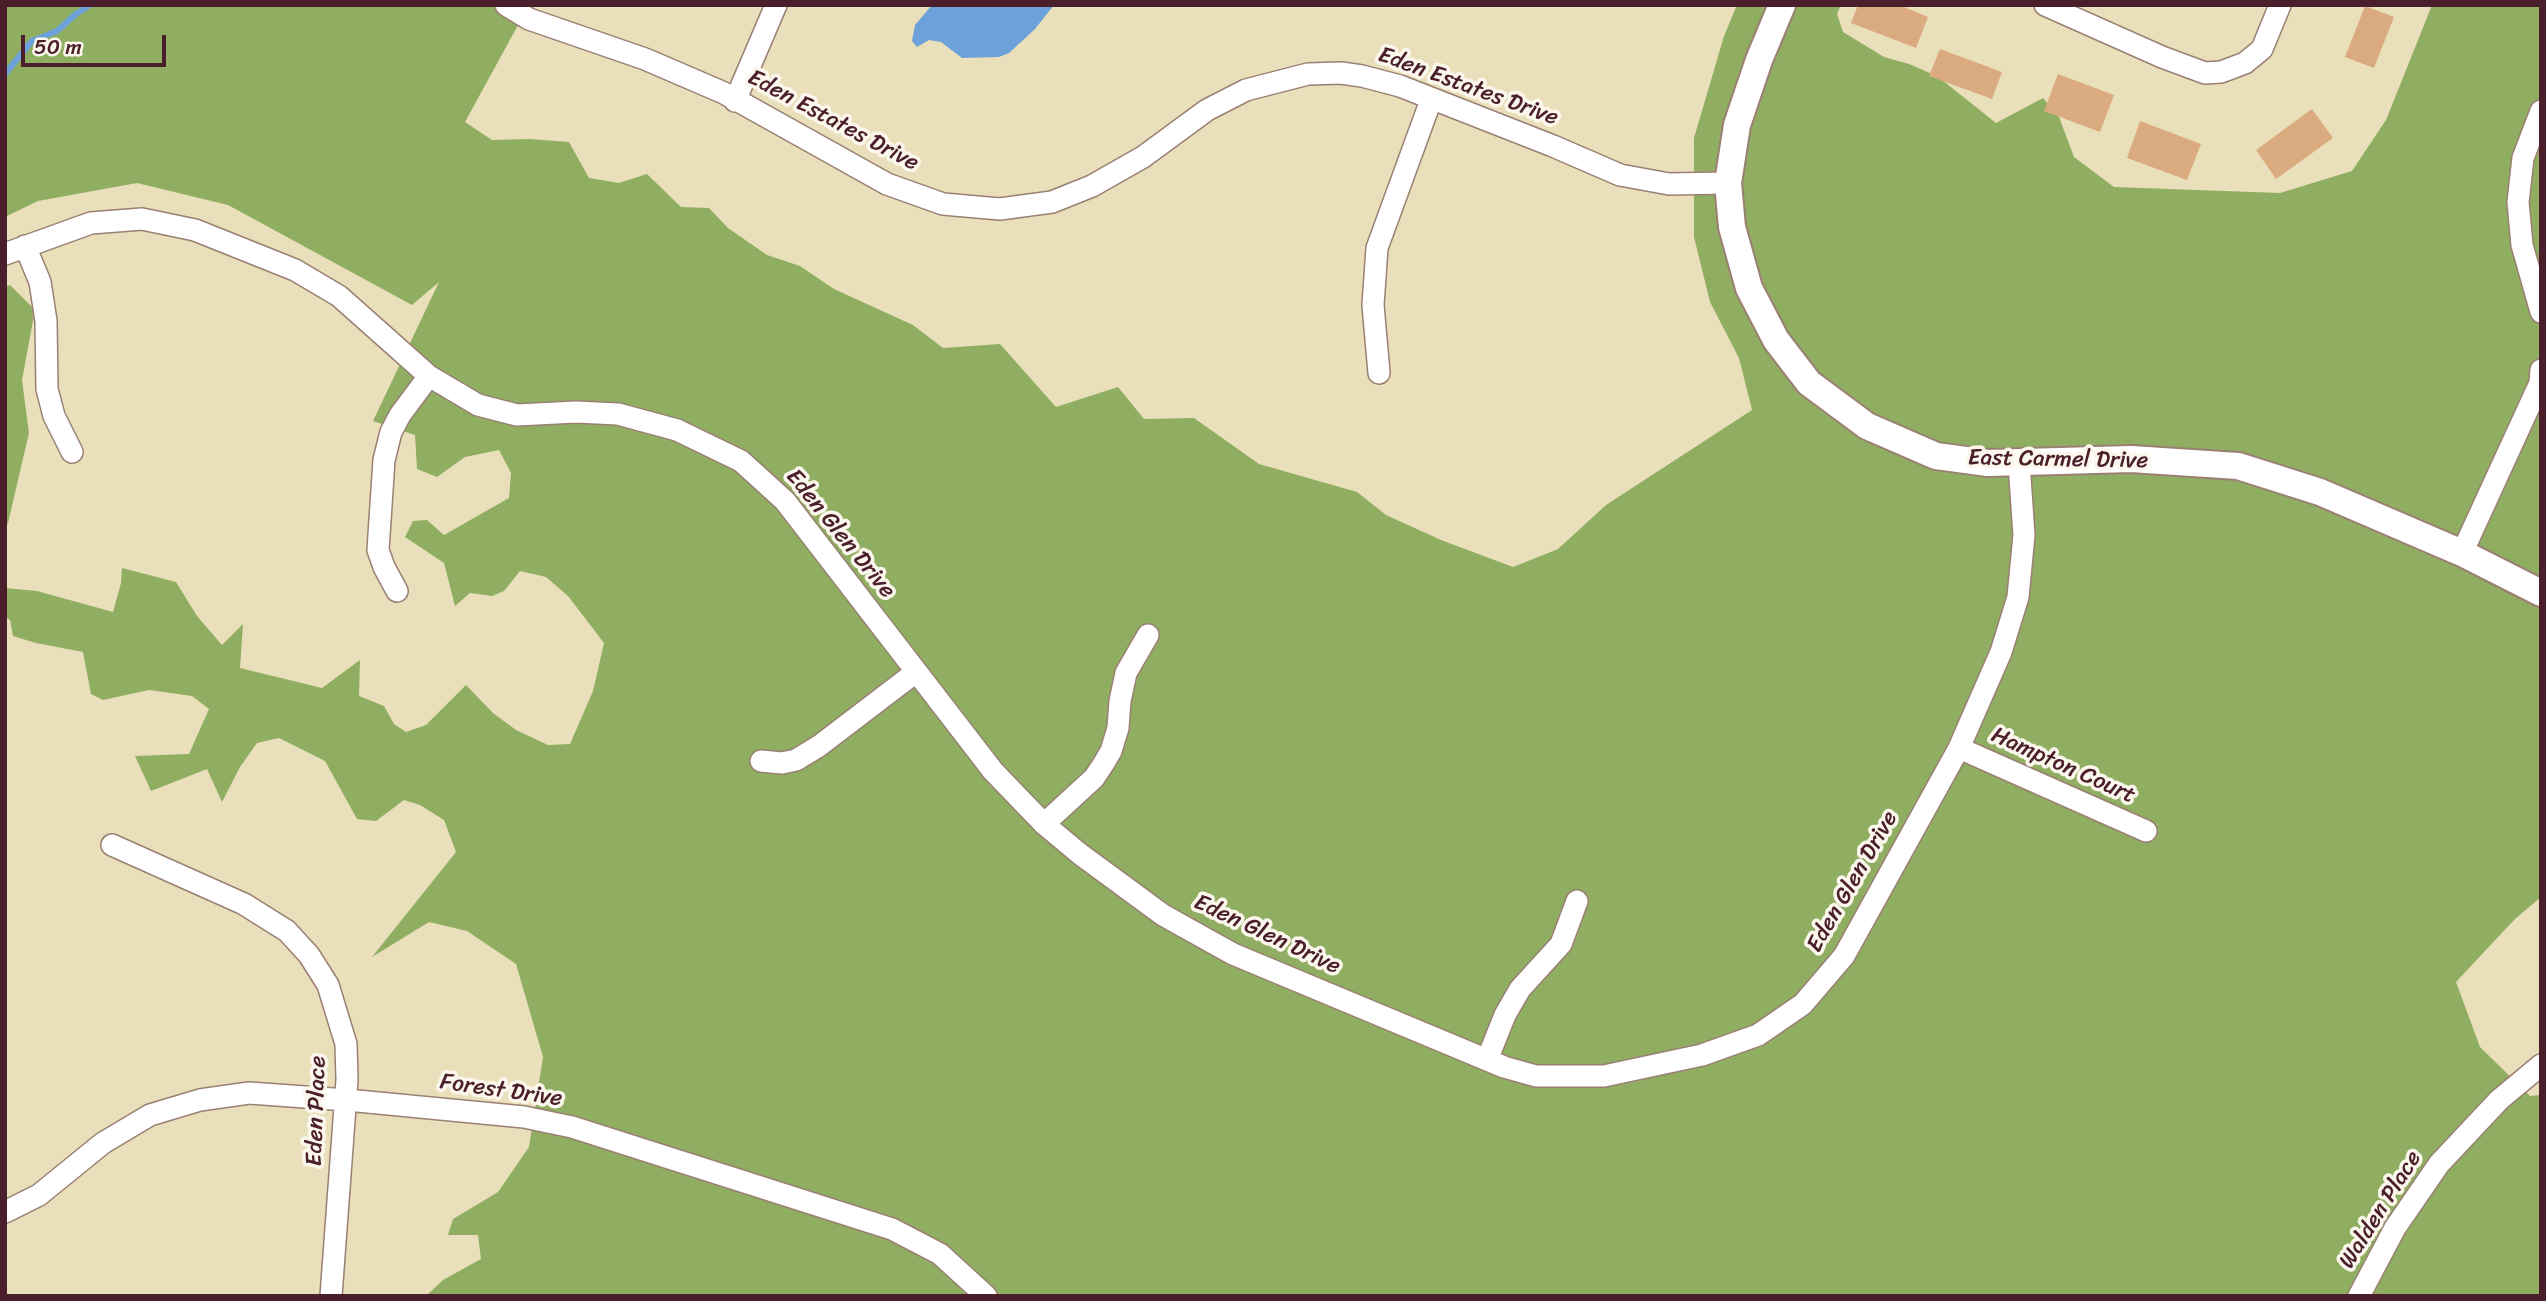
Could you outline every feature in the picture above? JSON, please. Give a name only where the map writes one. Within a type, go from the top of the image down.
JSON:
[{"type":"street","name":"Eden Estates Drive","points":[[506,5],[529,19],[645,59],[724,93],[887,184],[943,204],[1000,209],[1052,202],[1092,186],[1143,157],[1207,110],[1246,90],[1308,74],[1342,73],[1400,86],[1553,146],[1620,176],[1669,184],[1728,183]]},
{"type":"street","points":[[735,101],[776,5]]},
{"type":"street","name":"East Carmel Drive","points":[[1782,5],[1759,60],[1737,125],[1728,183],[1731,227],[1749,288],[1776,340],[1809,383],[1867,426],[1936,456],[1988,463],[2131,459],[2238,466],[2320,492],[2462,553],[2541,593]]},
{"type":"street","points":[[2045,5],[2205,73],[2221,72],[2245,63],[2262,49],[2280,5]]},
{"type":"street","points":[[1379,373],[1373,305],[1377,248],[1431,100]]},
{"type":"street","points":[[2541,111],[2523,158],[2518,202],[2522,245],[2541,312]]},
{"type":"street","name":"Eden Glen Drive","points":[[72,452],[54,416],[47,389],[46,320],[40,282],[15,250],[91,223],[142,219],[195,230],[295,270],[339,296],[429,376],[478,405],[517,415],[576,412],[618,414],[677,430],[741,461],[785,501],[993,771],[1044,824],[1080,854],[1163,915],[1233,954],[1487,1060],[1536,1076],[1604,1076],[1702,1055],[1758,1035],[1803,1003],[1844,956],[1959,748],[2001,652],[2018,597],[2024,535],[2019,463]]},
{"type":"street","points":[[2462,553],[2540,383],[2541,370]]},
{"type":"street","points":[[397,591],[378,550],[384,460],[391,432],[400,415],[429,376]]},
{"type":"street","points":[[1044,824],[1094,778],[1108,757],[1118,728],[1122,685],[1148,635]]},
{"type":"street","points":[[761,761],[782,763],[796,760],[819,746],[916,672]]},
{"type":"street","name":"Hampton Court","points":[[1959,748],[2146,831]]},
{"type":"street","name":"Eden Place","points":[[111,845],[244,904],[288,931],[309,955],[328,985],[346,1044],[347,1100],[331,1296]]},
{"type":"street","points":[[1487,1060],[1505,1015],[1520,989],[1561,944],[1577,901]]},
{"type":"street","name":"Walden Place","points":[[2359,1296],[2395,1228],[2439,1164],[2499,1100],[2541,1065]]},
{"type":"street","name":"Forest Drive","points":[[5,1212],[38,1195],[103,1143],[150,1115],[200,1100],[249,1093],[347,1100],[524,1117],[572,1128],[892,1229],[940,1254],[985,1296]]},
{"type":"green space","points":[[5,5],[529,5],[465,122],[492,140],[569,142],[589,178],[619,183],[647,174],[681,207],[709,208],[728,228],[767,255],[800,266],[834,289],[913,325],[943,348],[1000,344],[1056,407],[1118,387],[1144,419],[1194,418],[1259,464],[1357,492],[1386,515],[1441,540],[1513,567],[1558,549],[1606,505],[1752,410],[1739,358],[1710,302],[1694,237],[1694,138],[1724,36],[1737,5],[1841,5],[1837,14],[1843,32],[1884,57],[1937,76],[1996,123],[2043,98],[2059,117],[2074,157],[2114,187],[2280,193],[2352,171],[2386,120],[2432,5],[2541,5],[2541,897],[2515,919],[2456,982],[2480,1047],[2530,1096],[2541,1095],[2541,1296],[426,1296],[443,1280],[481,1259],[478,1235],[448,1235],[453,1219],[498,1192],[529,1147],[543,1057],[516,964],[467,931],[429,922],[372,957],[456,852],[444,820],[420,805],[404,800],[376,821],[357,819],[325,761],[279,738],[257,743],[240,767],[222,802],[207,769],[151,791],[135,756],[189,754],[209,709],[192,696],[149,690],[103,700],[91,694],[83,652],[13,636],[10,620],[5,617],[5,588],[37,591],[113,612],[122,568],[176,582],[197,616],[222,645],[243,624],[240,668],[322,688],[360,660],[359,696],[384,706],[394,724],[406,732],[426,725],[466,685],[493,713],[516,730],[548,745],[570,744],[593,691],[604,643],[568,596],[546,577],[520,571],[504,591],[492,596],[470,593],[455,606],[444,563],[405,537],[413,521],[427,520],[444,535],[509,498],[511,473],[499,450],[465,457],[437,477],[417,469],[415,435],[373,421],[439,282],[412,305],[228,205],[137,183],[38,201],[5,217]]},
{"type":"green space","points":[[10,285],[35,310],[22,380],[29,433],[8,523],[5,526],[5,287]]},
{"type":"water","points":[[932,5],[1054,5],[1035,29],[1009,53],[999,57],[962,58],[941,42],[929,40],[917,47],[912,41],[915,25]]},
{"type":"building","points":[[1858,5],[1899,5],[1928,17],[1916,48],[1851,23]]},
{"type":"building","points":[[2365,6],[2394,17],[2374,68],[2345,57]]},
{"type":"building","points":[[1940,49],[2002,72],[1992,99],[1929,76]]},
{"type":"building","points":[[2058,74],[2114,95],[2100,132],[2044,111]]},
{"type":"building","points":[[2312,109],[2333,138],[2276,179],[2256,150]]},
{"type":"building","points":[[2140,121],[2201,144],[2187,180],[2127,158]]},
{"type":"waterway","points":[[5,74],[32,41],[57,31],[90,5]]}]
